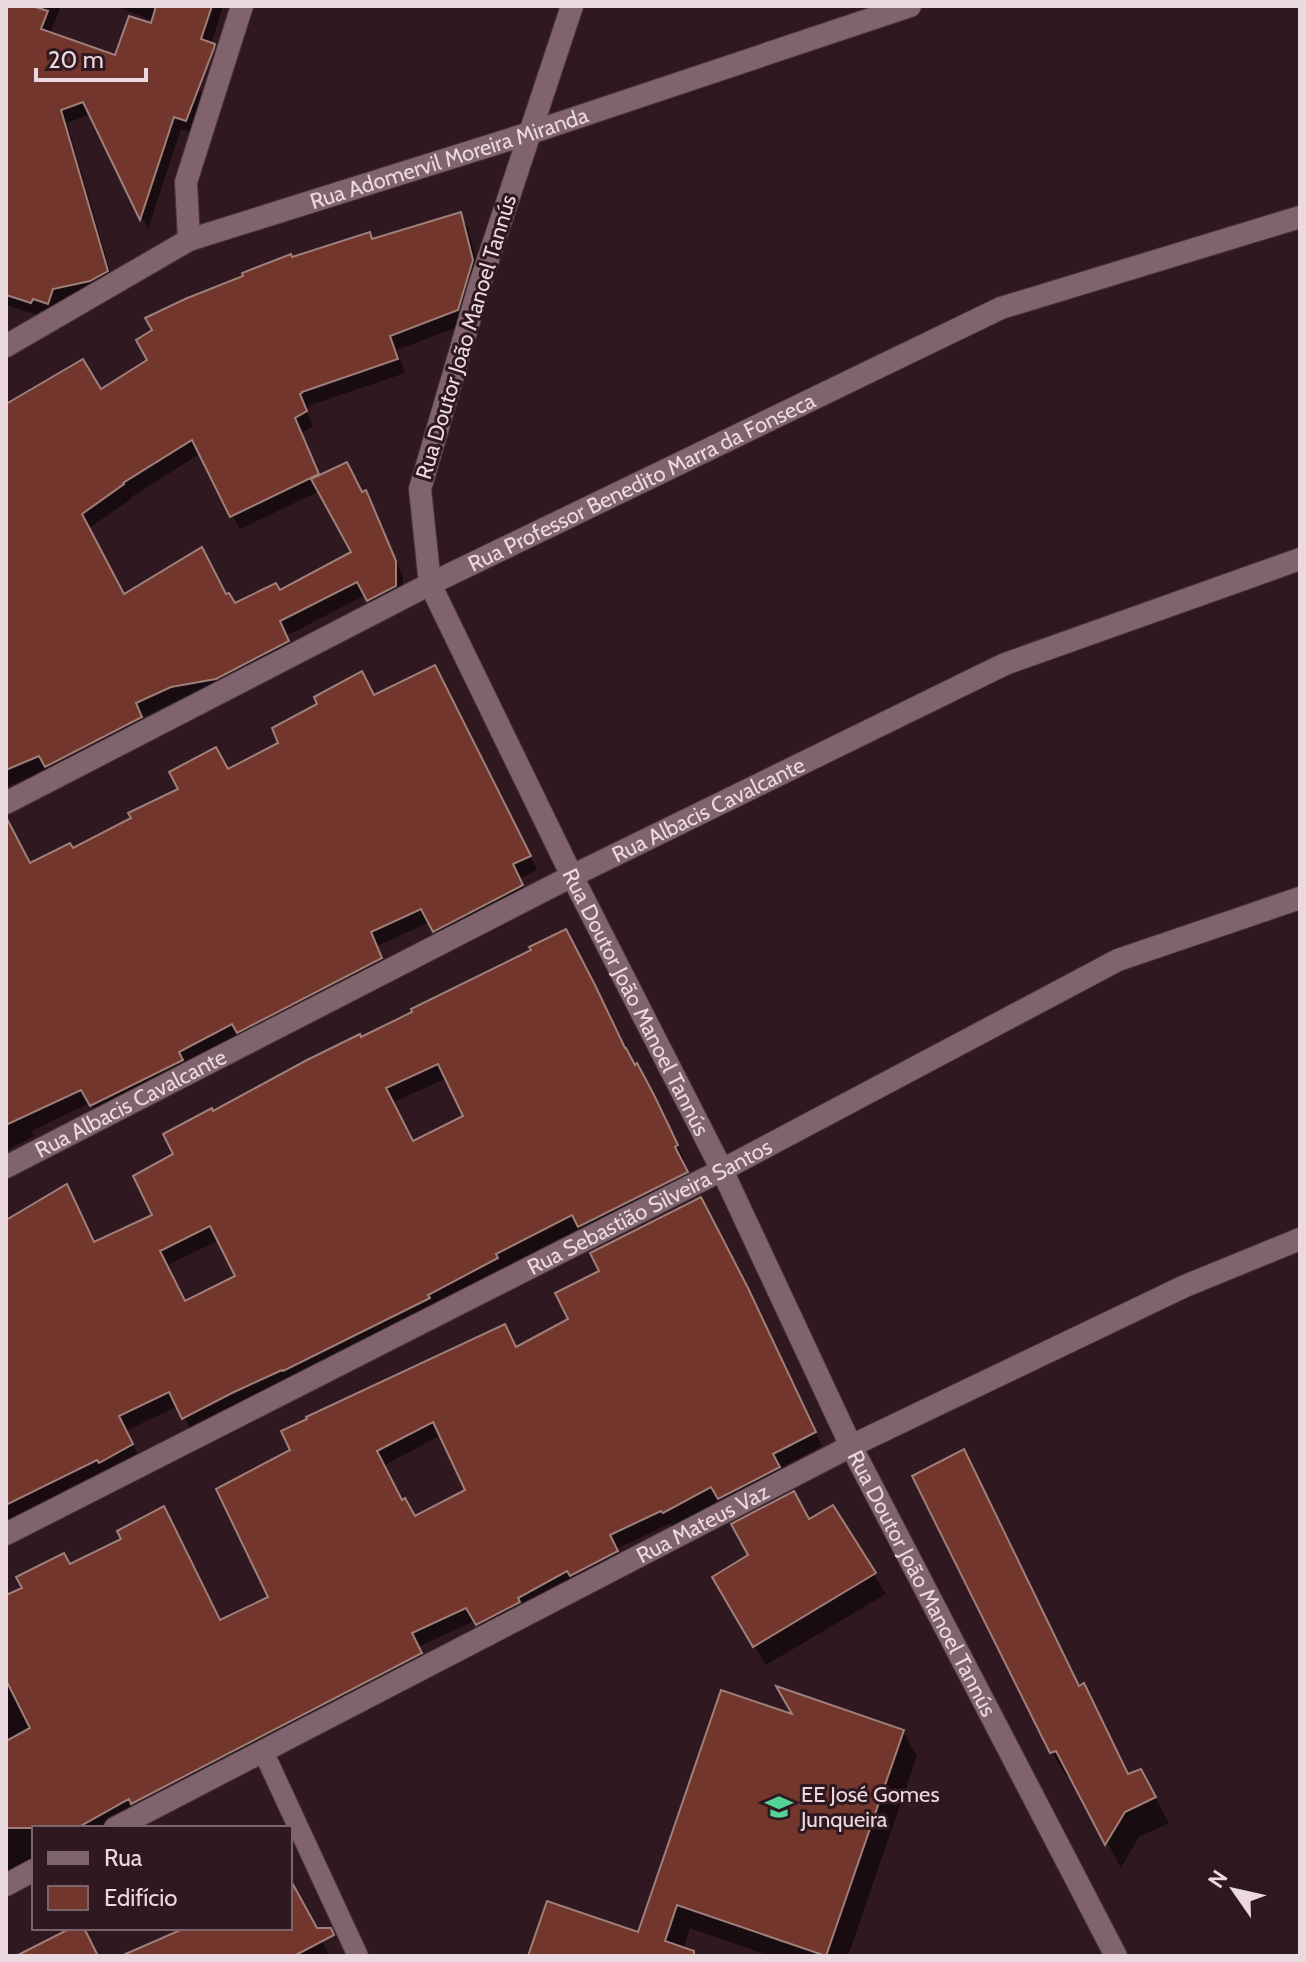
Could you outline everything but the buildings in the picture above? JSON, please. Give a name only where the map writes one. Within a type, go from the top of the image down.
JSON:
[{"type":"street","points":[[189,240],[186,182],[242,6]]},
{"type":"street","name":"Rua Doutor João Manoel Tannús","points":[[572,6],[479,287],[420,489],[430,584],[572,876],[722,1170],[851,1446],[1116,1956]]},
{"type":"street","name":"Rua Adomervil Moreira Miranda","points":[[6,346],[189,240],[530,133],[910,6]]},
{"type":"street","name":"Rua Professor Benedito Marra da Fonseca","points":[[6,803],[430,584],[1001,308],[1300,217]]},
{"type":"street","name":"Rua Albacis Cavalcante","points":[[6,1167],[572,876],[1005,664],[1300,559]]},
{"type":"street","name":"Rua Sebastião Silveira Santos","points":[[6,1534],[722,1170],[1118,960],[1300,898]]},
{"type":"street","name":"Rua Mateus Vaz","points":[[119,1826],[851,1446],[1185,1286],[1300,1239]]},
{"type":"street","points":[[6,1885],[32,1871]]},
{"type":"lane","points":[[263,1751],[358,1956]]},
{"type":"place","name":"EE José Gomes Junqueira","points":[[779,1807]]}]
